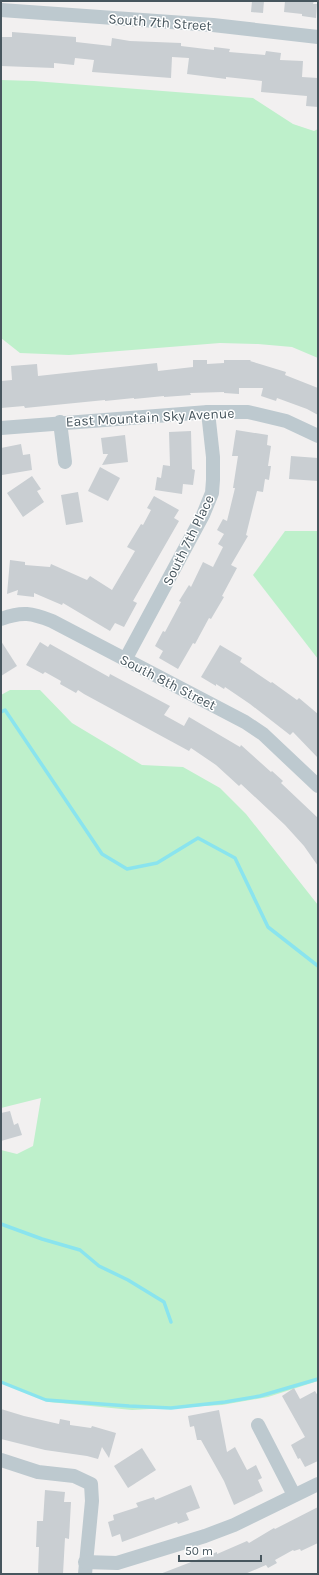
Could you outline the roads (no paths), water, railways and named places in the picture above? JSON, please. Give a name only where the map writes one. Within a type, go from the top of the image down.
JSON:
[{"type":"street","name":"South 7th Street","points":[[1,10],[213,25],[318,38]]},
{"type":"street","name":"East Mountain Sky Avenue","points":[[1,428],[60,422],[208,412],[248,412],[286,421],[318,436]]},
{"type":"street","name":"South 7th Place","points":[[125,660],[203,515],[212,493],[213,457],[208,412]]},
{"type":"street","points":[[60,422],[65,462]]},
{"type":"street","name":"South 8th Street","points":[[1,619],[14,614],[34,614],[52,621],[251,726],[263,734],[318,786]]},
{"type":"street","points":[[258,1425],[294,1495]]},
{"type":"street","points":[[1,1460],[38,1472],[74,1476],[91,1484],[92,1501],[85,1568],[118,1563],[198,1539],[234,1525],[318,1484]]},
{"type":"waterway","points":[[1,712],[5,710],[102,854],[127,869],[157,863],[198,838],[235,858],[268,927],[318,966]]},
{"type":"waterway","points":[[1,1224],[42,1239],[80,1250],[99,1266],[128,1280],[164,1302],[171,1322]]},
{"type":"waterway","points":[[1,1382],[46,1400],[171,1408],[225,1402],[260,1396],[318,1379]]}]
